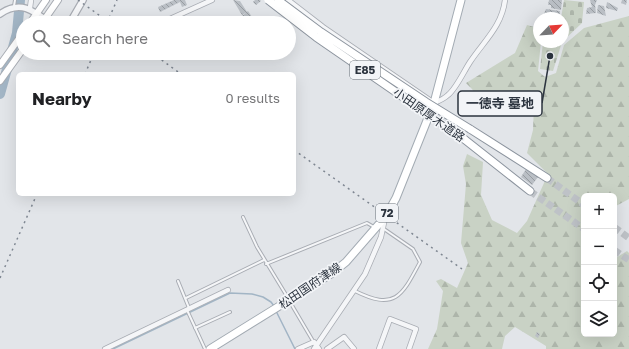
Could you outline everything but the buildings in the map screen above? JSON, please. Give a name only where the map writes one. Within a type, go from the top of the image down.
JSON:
[{"type":"main road","points":[[37,14],[46,0]]},
{"type":"main road","points":[[49,16],[58,0]]},
{"type":"main road","name":"小田原厚木道路","points":[[268,0],[288,16]]},
{"type":"main road","name":"小田原厚木道路","points":[[278,0],[321,32],[426,102],[546,178]]},
{"type":"main road","name":"松田国府津線","points":[[210,349],[318,284],[346,262],[379,228],[396,198],[434,103],[461,0]]},
{"type":"main road","name":"小田原厚木道路","points":[[296,22],[464,139],[530,191]]},
{"type":"main road","points":[[0,65],[16,43]]},
{"type":"main road","points":[[0,81],[16,58]]},
{"type":"street","points":[[30,8],[31,0]]},
{"type":"street","points":[[74,16],[83,0]]},
{"type":"street","points":[[177,16],[212,0]]},
{"type":"street","points":[[288,0],[323,27],[434,103],[449,95],[490,36],[500,19],[504,9],[505,0]]},
{"type":"street","points":[[0,14],[14,3],[30,8],[37,14]]},
{"type":"street","points":[[298,349],[316,346],[355,292],[365,274],[379,228]]},
{"type":"street","points":[[105,349],[228,290]]},
{"type":"street","points":[[379,349],[390,319],[416,329],[409,349]]},
{"type":"street","points":[[328,349],[344,337],[354,349]]},
{"type":"lane","points":[[243,217],[266,264],[316,346]]},
{"type":"lane","points":[[266,264],[367,223],[379,228],[413,249],[420,262],[403,293],[393,300],[376,299],[355,292]]},
{"type":"lane","points":[[186,298],[264,260]]},
{"type":"lane","points":[[178,281],[186,298],[188,309],[195,328],[205,349]]},
{"type":"lane","points":[[195,328],[230,312]]},
{"type":"green space","points":[[564,0],[584,2],[582,23],[569,35],[569,12],[562,12]]},
{"type":"green space","points":[[629,16],[629,199],[617,205],[617,193],[581,193],[581,337],[617,337],[617,257],[627,251],[629,253],[629,349],[546,349],[546,346],[515,327],[505,336],[502,349],[428,349],[437,329],[443,291],[436,281],[441,279],[457,288],[468,263],[461,243],[466,184],[463,166],[467,154],[483,162],[481,195],[492,220],[517,233],[527,221],[548,174],[527,153],[533,130],[534,104],[519,102],[487,114],[472,89],[466,83],[515,53],[527,25],[533,27],[533,48],[540,48],[538,71],[545,77],[556,73],[563,48],[569,48],[569,41],[584,28]]},
{"type":"green space","points":[[542,48],[560,48],[553,71],[540,69]]},
{"type":"waterway","points":[[19,16],[20,0]]},
{"type":"waterway","points":[[0,94],[16,37]]},
{"type":"waterway","points":[[113,349],[230,293],[252,294],[263,297],[274,306]]},
{"type":"waterway","points":[[276,311],[295,349]]},
{"type":"tunnel","points":[[547,178],[581,203]]},
{"type":"tunnel","points":[[530,191],[581,227]]},
{"type":"tunnel","points":[[617,229],[629,238]]},
{"type":"tunnel","points":[[617,252],[629,260]]},
{"type":"railway","points":[[78,0],[100,16]]},
{"type":"railway","points":[[110,16],[117,0]]},
{"type":"railway","points":[[86,72],[91,60]]},
{"type":"railway","points":[[162,60],[178,72]]},
{"type":"railway","points":[[296,151],[462,269]]},
{"type":"railway","points":[[0,278],[36,196]]},
{"type":"place","name":"一徳寺 墓地","points":[[550,56]]}]
